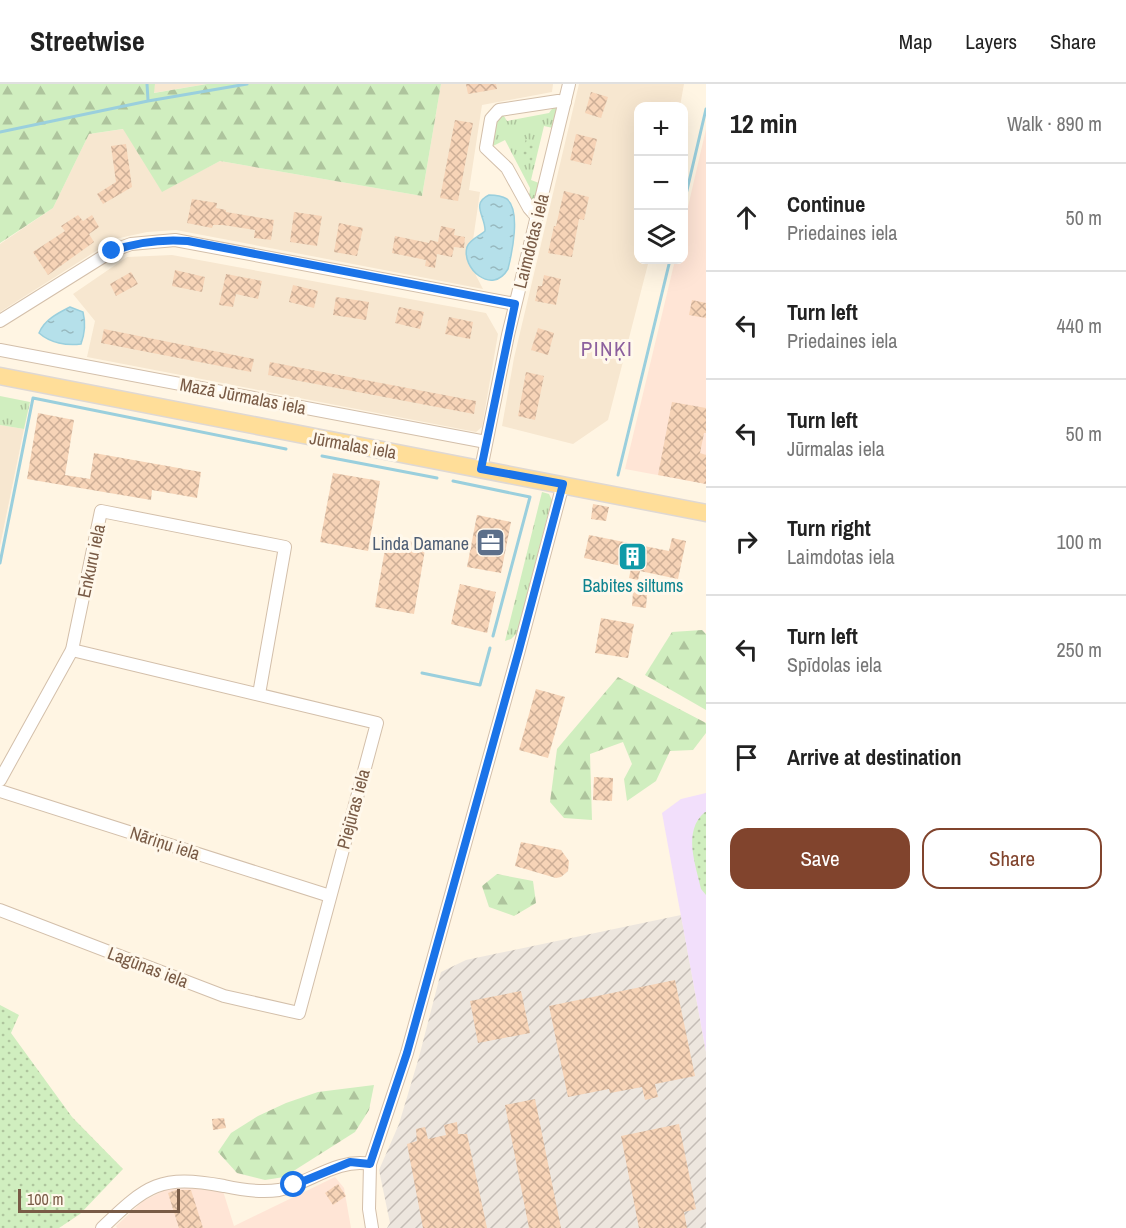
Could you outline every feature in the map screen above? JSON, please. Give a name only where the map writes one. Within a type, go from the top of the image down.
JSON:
[{"type":"main road","name":"Jūrmalas iela","points":[[0,376],[706,513]]},
{"type":"street","name":"Laimdotas iela","points":[[481,469],[515,304],[569,84]]},
{"type":"street","points":[[537,217],[529,208],[507,168],[486,147],[491,119],[499,110],[558,100],[565,102]]},
{"type":"street","points":[[0,321],[112,251],[131,244],[175,240],[515,304]]},
{"type":"street","name":"Mazā Jūrmalas iela","points":[[0,350],[486,442]]},
{"type":"street","points":[[372,1228],[369,1209],[370,1164],[410,1042],[563,484]]},
{"type":"street","name":"Enkuru iela","points":[[0,780],[72,650],[101,511],[285,547],[259,694]]},
{"type":"street","name":"Piejūras iela","points":[[72,650],[376,723],[299,1013]]},
{"type":"street","name":"Nāriņu iela","points":[[0,791],[330,896]]},
{"type":"street","name":"Lagūnas iela","points":[[0,910],[224,996],[299,1013]]},
{"type":"street","points":[[102,1228],[132,1200],[162,1183],[176,1180],[194,1181],[264,1191],[294,1185],[350,1162],[370,1164]]},
{"type":"shaded area","points":[[155,84],[207,84],[153,93]]},
{"type":"shaded area","points":[[441,84],[553,84],[552,92],[482,105],[469,190],[480,192],[473,240],[467,247],[467,251],[469,262],[483,289],[176,230],[147,232],[115,239],[0,312],[0,244],[53,208],[89,134],[124,129],[162,191],[220,161],[422,196]]},
{"type":"shaded area","points":[[579,84],[684,84],[681,102],[634,102],[634,264],[648,264],[608,420],[573,444],[502,426],[514,358]]},
{"type":"shaded area","points":[[706,129],[706,484],[625,469],[674,264],[688,264],[688,207]]},
{"type":"shaded area","points":[[172,255],[486,313],[498,334],[482,427],[476,432],[87,357],[95,321],[73,294],[127,257]]},
{"type":"shaded area","points":[[0,425],[24,429],[0,546]]},
{"type":"shaded area","points":[[706,793],[706,1052],[662,813],[681,799]]},
{"type":"shaded area","points":[[681,915],[706,1052],[706,1228],[387,1228],[390,1223],[379,1170],[399,1124],[441,972],[466,960]]},
{"type":"shaded area","points":[[335,1177],[344,1188],[351,1228],[117,1228],[116,1226],[143,1201],[171,1187],[193,1185],[223,1191],[234,1226]]},
{"type":"green space","points":[[0,84],[155,84],[154,93],[207,84],[441,84],[422,196],[220,161],[162,192],[123,129],[89,134],[53,208],[0,243]]},
{"type":"green space","points":[[554,106],[557,109],[553,128],[544,126],[531,180],[539,183],[535,202],[532,203],[529,198],[530,188],[505,140],[493,146],[490,141],[496,119],[502,113],[507,121],[549,113]]},
{"type":"green space","points":[[526,139],[535,141],[532,163],[521,161]]},
{"type":"green space","points":[[0,396],[30,402],[24,429],[0,425]]},
{"type":"green space","points":[[542,492],[549,494],[552,500],[517,633],[505,641]]},
{"type":"green space","points":[[702,630],[706,634],[706,710],[645,675],[672,632]]},
{"type":"green space","points":[[618,677],[706,723],[706,733],[693,750],[670,751],[656,781],[627,801],[624,779],[632,764],[623,742],[590,754],[592,820],[564,818],[550,802],[557,749]]},
{"type":"green space","points":[[705,812],[706,895],[701,889],[692,849],[694,829]]},
{"type":"green space","points":[[497,874],[533,881],[536,903],[514,916],[489,907],[482,886]]},
{"type":"green space","points":[[0,1005],[19,1015],[11,1033],[72,1117],[123,1169],[80,1214],[59,1228],[0,1228]]},
{"type":"green space","points":[[374,1085],[369,1110],[355,1132],[284,1177],[265,1180],[237,1173],[218,1152],[231,1133],[258,1116],[286,1103],[318,1092]]},
{"type":"water","points":[[489,195],[507,199],[514,213],[515,222],[508,269],[501,277],[494,280],[479,276],[473,270],[466,255],[468,244],[485,231],[480,207],[483,199]]},
{"type":"water","points":[[70,307],[83,312],[85,328],[81,344],[59,343],[39,333],[41,328],[56,314]]},
{"type":"building","points":[[466,84],[496,84],[497,89],[468,94]]},
{"type":"building","points":[[591,92],[608,97],[601,118],[585,113]]},
{"type":"building","points":[[455,120],[473,123],[458,201],[440,198]]},
{"type":"building","points":[[576,134],[597,139],[591,165],[570,160]]},
{"type":"building","points":[[126,144],[132,187],[103,204],[97,194],[116,182],[111,146]]},
{"type":"building","points":[[564,191],[589,197],[584,220],[579,219],[572,257],[548,253]]},
{"type":"building","points":[[192,199],[217,203],[216,208],[226,210],[226,212],[274,220],[271,240],[254,238],[255,230],[223,225],[213,225],[212,228],[187,223]]},
{"type":"building","points":[[294,212],[322,216],[317,246],[290,242]]},
{"type":"building","points":[[78,215],[83,221],[92,215],[99,227],[89,234],[94,242],[48,275],[33,252],[65,231],[61,226]]},
{"type":"building","points":[[339,223],[363,228],[357,256],[334,252]]},
{"type":"building","points":[[441,226],[455,229],[454,235],[465,237],[464,248],[454,247],[452,257],[437,254],[435,268],[425,266],[426,260],[392,253],[395,236],[429,243],[430,240],[438,242]]},
{"type":"building","points":[[175,270],[205,277],[202,292],[172,286]]},
{"type":"building","points":[[131,272],[138,284],[116,296],[110,284]]},
{"type":"building","points":[[226,274],[262,281],[258,299],[236,294],[233,307],[219,305]]},
{"type":"building","points":[[544,275],[561,279],[556,305],[535,301],[538,286],[542,286]]},
{"type":"building","points":[[293,285],[318,291],[314,308],[289,302]]},
{"type":"building","points":[[336,297],[369,302],[366,320],[333,315]]},
{"type":"building","points":[[692,300],[706,303],[706,318],[689,315]]},
{"type":"building","points":[[399,307],[424,312],[420,329],[395,323]]},
{"type":"building","points":[[449,317],[473,322],[470,339],[445,334]]},
{"type":"building","points":[[538,328],[554,333],[548,355],[531,350]]},
{"type":"building","points":[[104,329],[254,359],[251,372],[101,343]]},
{"type":"building","points":[[270,362],[476,401],[474,414],[268,375]]},
{"type":"building","points":[[526,372],[544,376],[535,420],[518,416]]},
{"type":"building","points":[[672,402],[706,408],[706,433],[704,433],[700,453],[706,455],[706,484],[658,475]]},
{"type":"building","points":[[38,413],[74,420],[65,475],[90,479],[94,453],[201,472],[197,498],[152,490],[151,500],[27,479]]},
{"type":"building","points":[[333,473],[380,481],[368,551],[320,542]]},
{"type":"building","points":[[593,504],[609,507],[606,521],[591,519]]},
{"type":"building","points":[[477,515],[511,522],[501,573],[467,567]]},
{"type":"building","name":"Babites siltums","points":[[589,535],[669,551],[672,538],[686,541],[678,579],[640,571],[638,580],[629,578],[631,568],[584,558]]},
{"type":"building","points":[[387,537],[426,544],[414,614],[375,607]]},
{"type":"building","points":[[460,584],[496,592],[487,633],[451,624]]},
{"type":"building","points":[[633,592],[647,594],[646,608],[632,606]]},
{"type":"building","points":[[601,618],[634,624],[628,658],[595,653]]},
{"type":"building","points":[[536,689],[565,697],[548,758],[519,750]]},
{"type":"building","points":[[594,777],[613,778],[612,801],[593,800]]},
{"type":"building","points":[[521,842],[561,850],[569,861],[568,871],[556,878],[515,866]]},
{"type":"building","points":[[675,980],[695,1076],[655,1084],[658,1097],[645,1100],[642,1087],[610,1093],[609,1089],[568,1097],[549,1006]]},
{"type":"building","points":[[521,991],[530,1033],[478,1043],[470,1001]]},
{"type":"building","points":[[535,1099],[561,1228],[529,1228],[505,1105]]},
{"type":"building","points":[[224,1118],[226,1128],[213,1130],[212,1119]]},
{"type":"building","points":[[457,1122],[458,1134],[467,1134],[487,1228],[423,1228],[407,1144],[417,1141],[416,1129],[425,1127],[428,1139],[446,1135],[444,1125]]},
{"type":"building","points":[[679,1124],[696,1209],[684,1212],[687,1228],[639,1228],[621,1136]]},
{"type":"building","points":[[338,1184],[346,1196],[333,1205],[325,1193]]},
{"type":"building","points":[[176,1190],[191,1190],[203,1228],[179,1228],[168,1193]]},
{"type":"waterway","points":[[147,84],[148,100]]},
{"type":"waterway","points":[[0,132],[148,101],[247,84]]},
{"type":"waterway","points":[[688,186],[706,109]]},
{"type":"waterway","points":[[618,475],[669,264]]},
{"type":"waterway","points":[[0,563],[33,398],[286,449]]},
{"type":"waterway","points":[[322,456],[437,478]]},
{"type":"waterway","points":[[453,481],[530,497],[493,636]]},
{"type":"waterway","points":[[422,673],[480,685],[490,648]]},
{"type":"place","name":"Linda Damane","points":[[490,543]]},
{"type":"place","name":"Babites siltums","points":[[633,556]]},
{"type":"district","name":"PIŅĶI","points":[[607,348]]},
{"type":"route","points":[[112,251],[131,244],[165,240],[188,241],[515,304],[481,469],[563,484],[560,502],[407,1053],[370,1164],[350,1162],[294,1185]]}]
